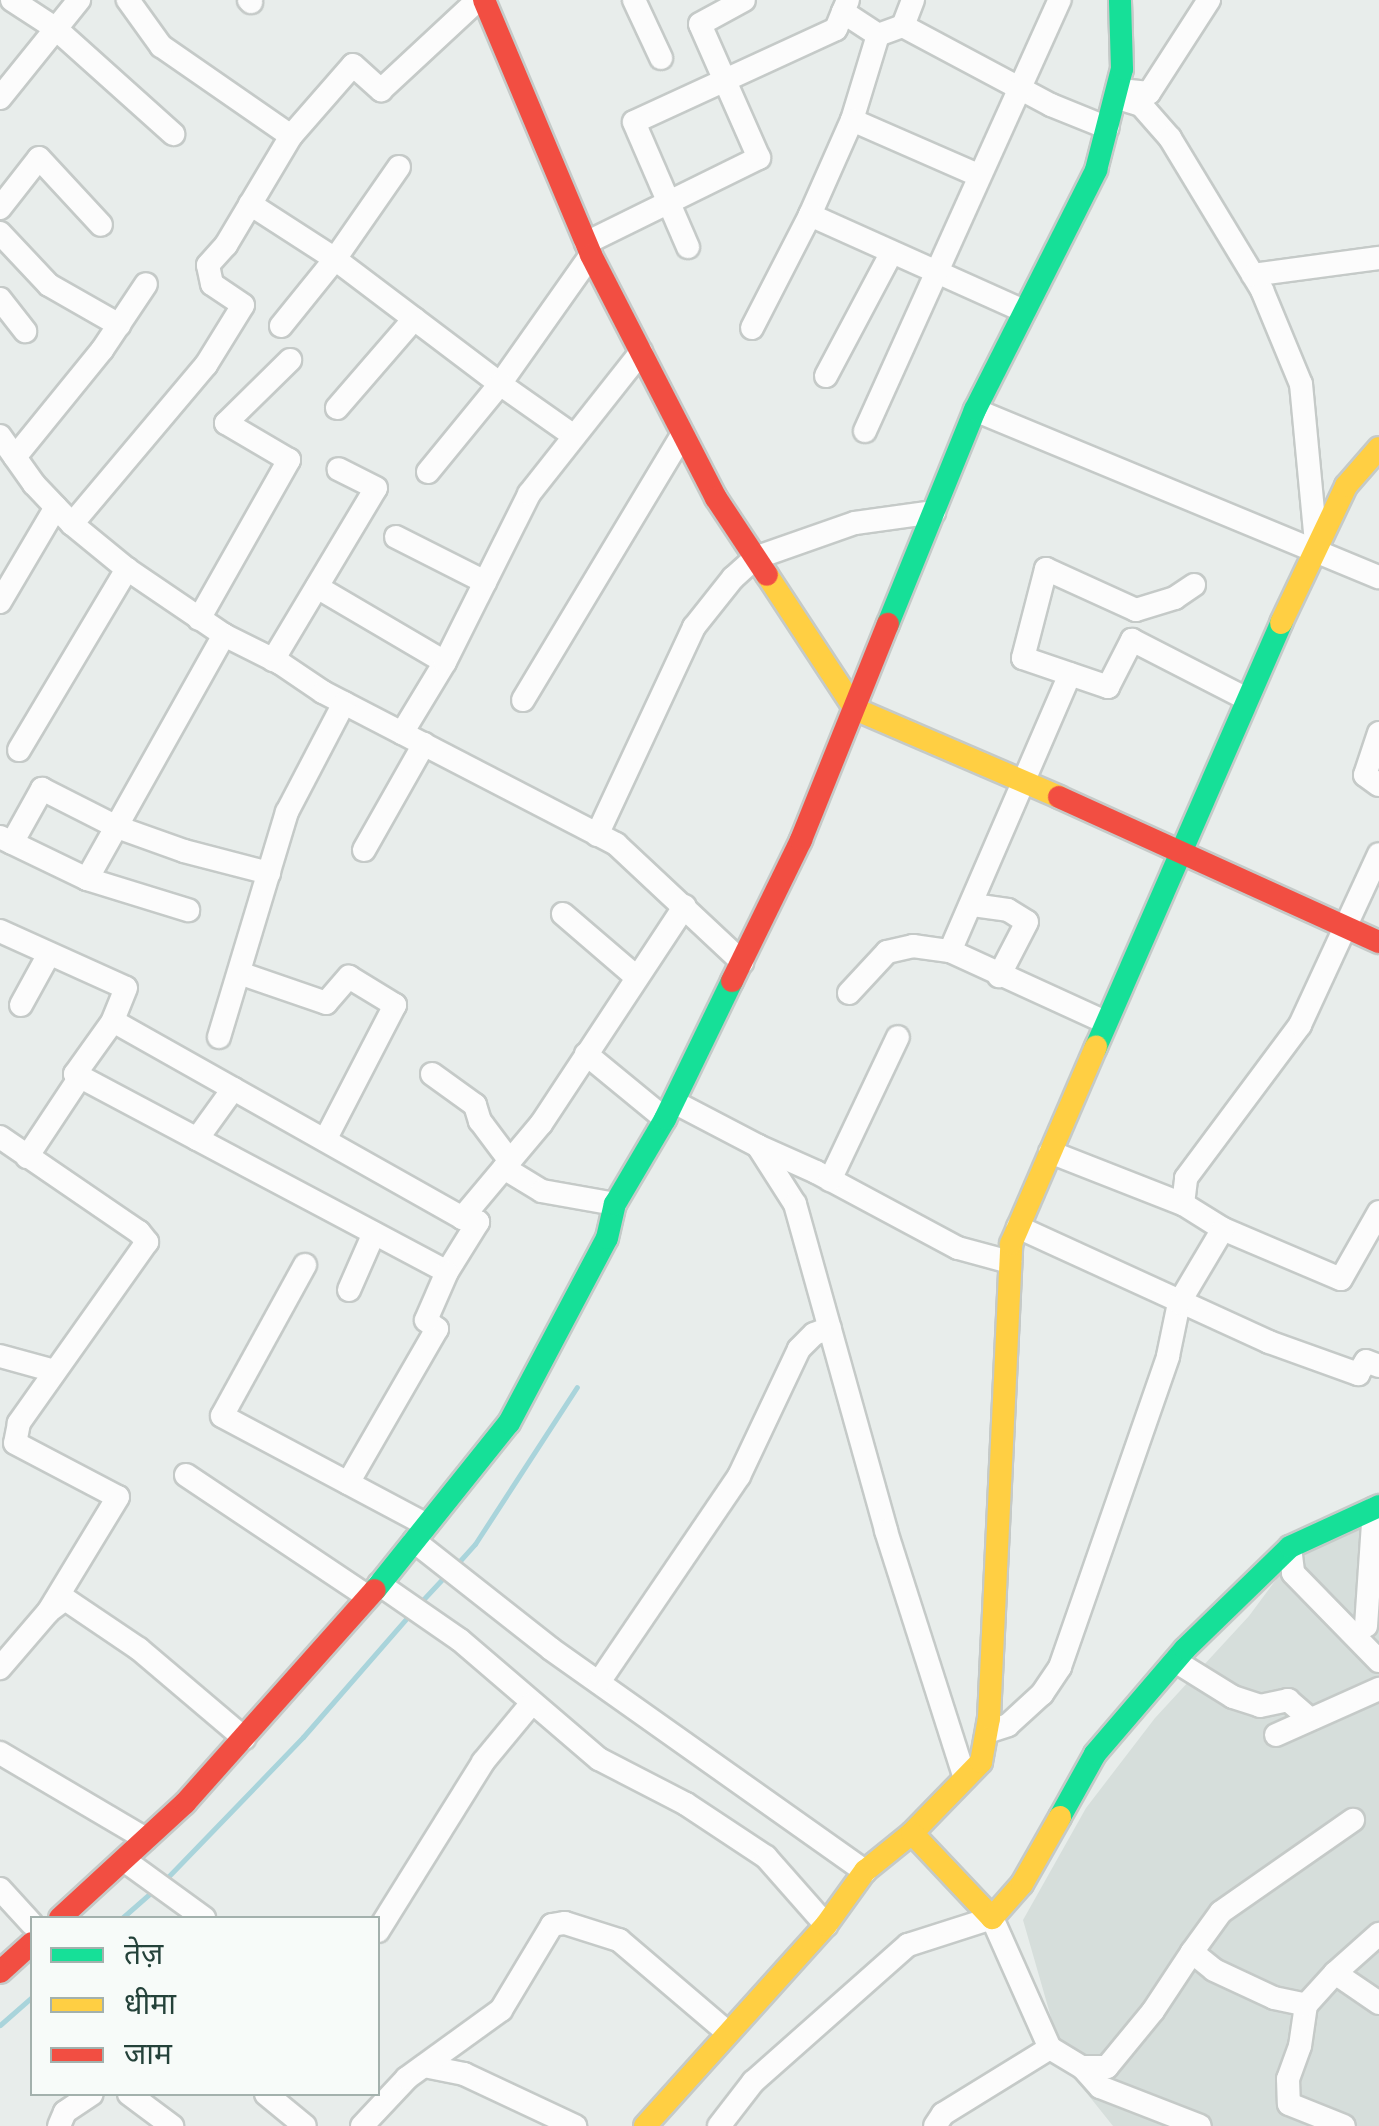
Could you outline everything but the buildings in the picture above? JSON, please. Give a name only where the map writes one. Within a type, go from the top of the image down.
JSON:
[{"type":"street","points":[[12,0],[55,28],[172,134]]},
{"type":"street","points":[[0,98],[80,0]]},
{"type":"street","points":[[128,0],[161,46],[291,136]]},
{"type":"street","points":[[0,602],[64,516],[206,365],[243,305],[212,284],[206,272],[291,136],[352,65],[381,90],[481,0],[588,249],[716,498],[855,710],[1179,849],[1379,942]]},
{"type":"street","points":[[634,0],[661,58]]},
{"type":"street","points":[[428,472],[500,384],[588,249],[758,158],[700,24],[744,0]]},
{"type":"street","points":[[903,26],[913,0]]},
{"type":"street","points":[[864,431],[1060,0]]},
{"type":"street","points":[[62,1916],[146,1839],[244,1738],[373,1591],[509,1423],[608,1238],[615,1204],[670,1110],[801,840],[976,410],[1096,170],[1118,94],[1120,0]]},
{"type":"street","points":[[1118,94],[1148,93],[1209,0]]},
{"type":"street","points":[[688,247],[666,204],[634,122],[836,29],[846,6],[878,35]]},
{"type":"street","points":[[878,35],[903,26],[1108,128]]},
{"type":"street","points":[[752,328],[810,215],[852,120],[878,35]]},
{"type":"street","points":[[1118,94],[1141,106],[1170,138],[1253,275],[1302,384],[1318,546]]},
{"type":"street","points":[[852,120],[978,175]]},
{"type":"street","points":[[0,208],[39,158],[101,225]]},
{"type":"street","points":[[281,326],[399,167]]},
{"type":"street","points":[[250,204],[334,259],[574,436]]},
{"type":"street","points":[[810,215],[1024,311]]},
{"type":"street","points":[[0,233],[49,286],[119,325]]},
{"type":"street","points":[[826,376],[892,254]]},
{"type":"street","points":[[1253,275],[1379,258]]},
{"type":"street","points":[[146,284],[119,325],[5,445],[64,516],[127,569],[224,636],[616,844],[742,962]]},
{"type":"street","points":[[0,300],[26,330]]},
{"type":"street","points":[[338,408],[414,319]]},
{"type":"street","points":[[402,733],[446,662],[528,494],[641,352]]},
{"type":"street","points":[[199,618],[290,460],[226,423],[290,360]]},
{"type":"street","points":[[976,410],[1318,546],[1379,577]]},
{"type":"street","points":[[523,700],[683,434]]},
{"type":"street","points":[[645,2126],[826,1924],[866,1871],[912,1833],[981,1762],[987,1732],[1010,1262],[1018,1227],[1244,698],[1346,486],[1378,450]]},
{"type":"street","points":[[273,660],[376,488],[338,469]]},
{"type":"street","points":[[597,835],[694,626],[755,558],[855,523],[934,512]]},
{"type":"street","points":[[396,537],[485,582]]},
{"type":"street","points":[[19,750],[127,569]]},
{"type":"street","points":[[1136,610],[1132,640],[1108,687],[1023,658],[1046,569],[1136,610],[1175,598],[1194,585]]},
{"type":"street","points":[[316,587],[446,662]]},
{"type":"street","points":[[88,878],[224,636]]},
{"type":"street","points":[[1132,640],[1244,698]]},
{"type":"street","points":[[950,951],[1070,674]]},
{"type":"street","points":[[219,1037],[287,812],[344,703]]},
{"type":"street","points":[[1379,733],[1365,774],[1379,785]]},
{"type":"street","points":[[364,850],[424,744]]},
{"type":"street","points":[[188,910],[88,878],[6,840],[42,789],[117,827],[269,873]]},
{"type":"street","points":[[1183,1204],[1186,1178],[1300,1026],[1379,854]]},
{"type":"street","points":[[973,905],[1008,910],[1027,922],[999,976]]},
{"type":"street","points":[[462,1218],[541,1124],[635,976],[685,906]]},
{"type":"street","points":[[563,914],[635,976]]},
{"type":"street","points":[[0,931],[126,988],[113,1021],[75,1074],[446,1272]]},
{"type":"street","points":[[849,994],[887,952],[914,946],[950,951],[1106,1022]]},
{"type":"street","points":[[21,1005],[49,954]]},
{"type":"street","points":[[239,973],[326,1003],[349,977],[395,1005],[324,1140]]},
{"type":"street","points":[[113,1021],[462,1218],[478,1222],[446,1272],[426,1320],[437,1329],[348,1483]]},
{"type":"street","points":[[830,1180],[898,1037]]},
{"type":"street","points":[[586,1054],[670,1110],[830,1180],[958,1248],[1010,1262]]},
{"type":"street","points":[[432,1074],[475,1105],[507,1164],[542,1191],[615,1204]]},
{"type":"street","points":[[27,1157],[80,1077]]},
{"type":"street","points":[[198,1139],[233,1088]]},
{"type":"street","points":[[0,1137],[147,1242],[18,1422],[15,1444],[118,1496],[48,1612],[0,1668]]},
{"type":"street","points":[[758,1146],[795,1204],[886,1531],[965,1778]]},
{"type":"street","points":[[1050,1152],[1183,1204],[1223,1229],[1341,1279],[1379,1212]]},
{"type":"street","points":[[1018,1227],[1269,1342],[1358,1374],[1366,1362],[1379,1366]]},
{"type":"street","points":[[987,1732],[1008,1725],[1042,1694],[1060,1667],[1168,1356],[1179,1303],[1223,1229]]},
{"type":"street","points":[[349,1290],[374,1233]]},
{"type":"street","points":[[305,1265],[222,1416],[348,1483],[420,1533],[599,1682],[668,1729],[753,1796],[866,1871]]},
{"type":"street","points":[[599,1682],[739,1476],[799,1349],[814,1334],[830,1328]]},
{"type":"street","points":[[0,1356],[55,1371]]},
{"type":"street","points":[[186,1475],[460,1640],[600,1759],[686,1804],[766,1857],[826,1924]]},
{"type":"street","points":[[719,2126],[753,2082],[908,1945],[992,1918],[1022,1884],[1096,1754],[1175,1661],[1290,1547],[1377,1507],[1366,1626]]},
{"type":"street","points":[[1290,1547],[1293,1573],[1379,1661]]},
{"type":"street","points":[[48,1612],[66,1599],[139,1649],[244,1738]]},
{"type":"street","points":[[1175,1661],[1233,1697],[1260,1706],[1288,1700],[1310,1720]]},
{"type":"street","points":[[1276,1735],[1379,1689]]},
{"type":"street","points":[[380,1927],[483,1762],[531,1704]]},
{"type":"street","points":[[0,1753],[146,1839]]},
{"type":"street","points":[[1082,2067],[1107,2067],[1154,2011],[1222,1912],[1353,1820]]},
{"type":"street","points":[[912,1833],[992,1918],[1050,2048],[1082,2067],[1100,2086],[1156,2119],[1200,2126]]},
{"type":"street","points":[[124,1860],[201,1916]]},
{"type":"street","points":[[0,1890],[30,1922]]},
{"type":"street","points":[[362,2126],[407,2078],[500,2010],[552,1925],[565,1923],[620,1940],[727,2032]]},
{"type":"street","points":[[1344,2126],[1289,2104],[1288,2080],[1300,2046],[1306,2005],[1334,1973],[1379,1934]]},
{"type":"street","points":[[0,1972],[30,1945]]},
{"type":"street","points":[[1192,1952],[1214,1970],[1274,1998],[1306,2005]]},
{"type":"street","points":[[1334,1973],[1379,2003]]},
{"type":"street","points":[[934,2126],[943,2114],[1050,2048]]},
{"type":"street","points":[[424,2066],[464,2074],[576,2126]]},
{"type":"street","points":[[58,2126],[65,2112],[89,2096]]},
{"type":"street","points":[[132,2096],[172,2126]]},
{"type":"street","points":[[268,2096],[305,2126]]},
{"type":"shaded area","points":[[1379,1517],[1379,2126],[1113,2126],[1065,2066],[1023,1920],[1086,1808],[1155,1718],[1249,1616],[1306,1539]]},
{"type":"waterway","points":[[457,1564],[475,1544],[577,1387]]},
{"type":"waterway","points":[[419,1604],[446,1575]]},
{"type":"waterway","points":[[165,1880],[303,1737],[412,1612]]},
{"type":"waterway","points":[[124,1916],[154,1890]]},
{"type":"waterway","points":[[0,2025],[30,1999]]},
{"type":"traffic: fast","points":[[888,624],[975,410],[1096,170],[1122,69],[1120,0]]},
{"type":"traffic: fast","points":[[1096,1047],[1281,623]]},
{"type":"traffic: fast","points":[[375,1590],[509,1423],[607,1238],[615,1204],[665,1119],[732,981]]},
{"type":"traffic: fast","points":[[1060,1817],[1095,1754],[1185,1649],[1290,1547],[1379,1506]]},
{"type":"traffic: slow","points":[[1281,623],[1346,486],[1379,448]]},
{"type":"traffic: slow","points":[[767,575],[855,709],[1059,797]]},
{"type":"traffic: slow","points":[[912,1833],[981,1762],[989,1718],[1011,1244],[1096,1047]]},
{"type":"traffic: slow","points":[[645,2126],[826,1925],[865,1871],[912,1833],[992,1918],[1022,1884],[1060,1817]]},
{"type":"traffic: jam","points":[[484,0],[591,255],[716,498],[767,575]]},
{"type":"traffic: jam","points":[[732,981],[801,840],[888,624]]},
{"type":"traffic: jam","points":[[1059,797],[1379,942]]},
{"type":"traffic: jam","points":[[62,1916],[185,1803],[375,1590]]},
{"type":"traffic: jam","points":[[0,1972],[30,1945]]}]
